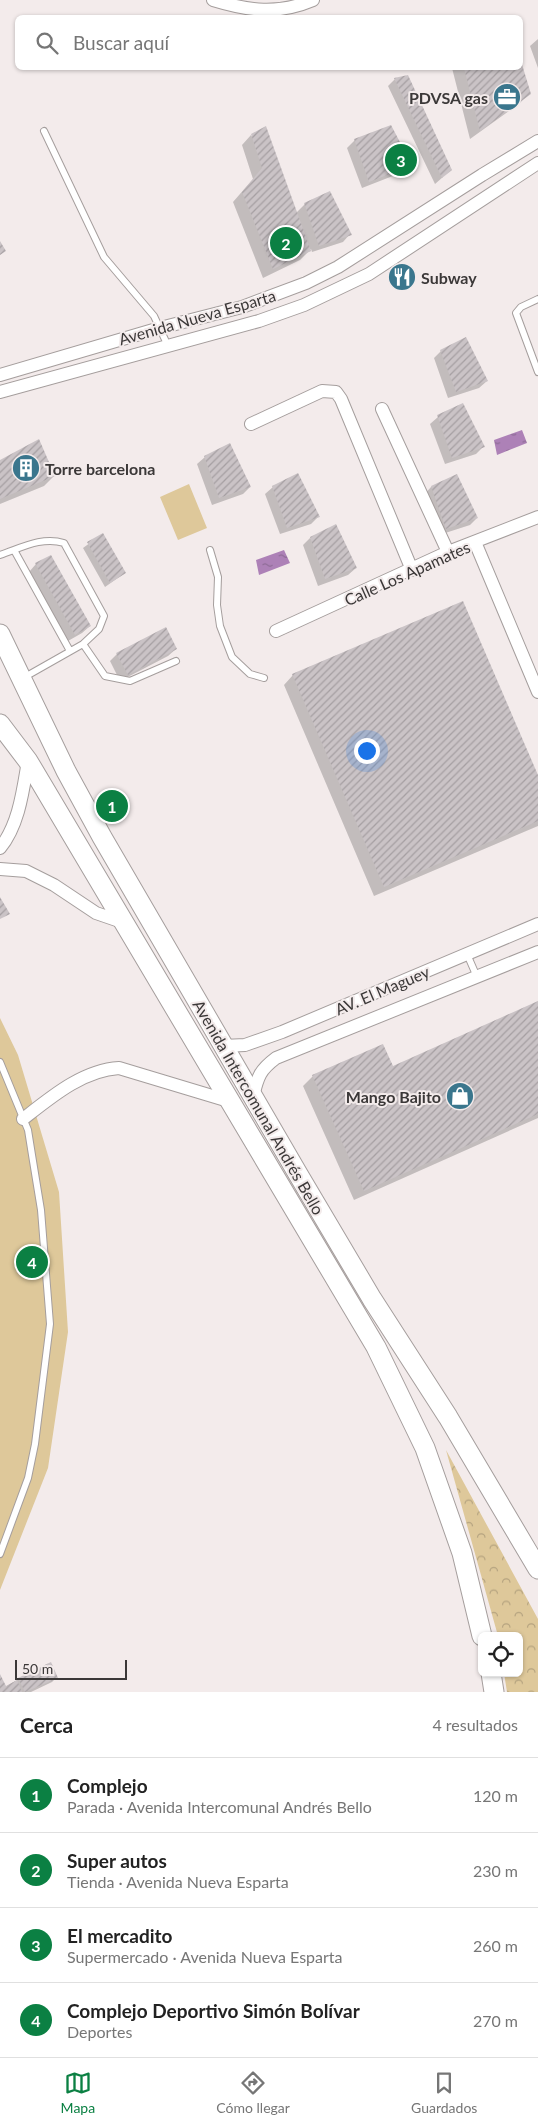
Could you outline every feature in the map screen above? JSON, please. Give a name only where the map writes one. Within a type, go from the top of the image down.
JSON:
[{"type":"main road","name":"Avenida Intercomunal Andrés Bello","points":[[0,634],[66,771],[102,837],[357,1273],[448,1417],[538,1569]]},
{"type":"main road","name":"Avenida Intercomunal Andrés Bello","points":[[0,724],[28,761],[376,1347],[426,1448],[462,1553],[481,1632]]},
{"type":"main road","points":[[492,1677],[494,1692]]},
{"type":"street","points":[[213,0],[236,7],[262,10],[294,8],[313,0]]},
{"type":"street","name":"Avenida Nueva Esparta","points":[[0,375],[160,328],[242,307],[314,279],[363,252],[482,174],[538,141]]},
{"type":"street","name":"Avenida Nueva Esparta","points":[[0,392],[259,321],[304,306],[369,274],[538,163]]},
{"type":"street","points":[[251,424],[322,391],[336,392],[341,399],[412,570]]},
{"type":"street","points":[[382,409],[448,552]]},
{"type":"street","name":"Calle Los Apamates","points":[[276,631],[448,552],[538,517]]},
{"type":"street","points":[[474,542],[538,692]]},
{"type":"street","points":[[0,848],[5,842],[20,805],[28,761]]},
{"type":"street","points":[[0,869],[26,871],[54,886],[96,913],[125,923]]},
{"type":"street","name":"AV. El Maguey","points":[[223,1046],[245,1045],[282,1032],[538,924]]},
{"type":"street","name":"AV. El Maguey","points":[[253,1096],[258,1076],[276,1058],[538,952]]},
{"type":"street","points":[[23,1119],[52,1096],[104,1069],[119,1068],[232,1102]]},
{"type":"lane","points":[[44,131],[104,257],[149,310],[168,346]]},
{"type":"lane","points":[[538,299],[521,307],[516,314],[538,372]]},
{"type":"lane","points":[[0,555],[37,542],[53,540],[64,543],[104,616],[99,630],[83,644],[22,678]]},
{"type":"lane","points":[[14,550],[70,651]]},
{"type":"lane","points":[[210,550],[218,577],[217,605],[220,626],[232,657],[250,674],[264,678]]},
{"type":"lane","points":[[83,644],[104,676],[116,679],[130,680],[176,661]]},
{"type":"lane","points":[[467,954],[477,977]]},
{"type":"lane","points":[[0,1062],[28,1130],[41,1210],[50,1324],[35,1444],[28,1478],[0,1554]]},
{"type":"green space","points":[[189,484],[207,528],[178,540],[160,497]]},
{"type":"green space","points":[[0,1018],[18,1055],[59,1192],[68,1332],[48,1468],[0,1590]]},
{"type":"green space","points":[[446,1450],[538,1619],[538,1692],[507,1692],[505,1677],[523,1677],[523,1632],[497,1632]]},
{"type":"water","points":[[522,430],[527,443],[497,455],[494,440]]},
{"type":"water","points":[[284,550],[290,563],[259,575],[256,560]]},
{"type":"building","points":[[523,68],[531,94],[480,131],[465,70],[523,70]]},
{"type":"building","points":[[408,75],[452,170],[442,178],[394,78]]},
{"type":"building","points":[[391,125],[412,165],[369,182],[354,139]]},
{"type":"building","points":[[266,126],[311,251],[273,269],[242,192],[262,168],[251,134]]},
{"type":"building","points":[[330,191],[352,235],[319,246],[304,203]]},
{"type":"building","points":[[0,241],[6,251],[0,255]]},
{"type":"building","points":[[466,337],[488,381],[456,392],[440,350]]},
{"type":"building","points":[[463,403],[485,447],[452,458],[437,415]]},
{"type":"building","name":"Torre barcelona","points":[[39,439],[55,476],[0,499],[0,460]]},
{"type":"building","points":[[230,443],[251,487],[219,498],[204,456]]},
{"type":"building","points":[[298,473],[320,517],[287,528],[272,486]]},
{"type":"building","points":[[457,474],[478,518],[446,529],[431,486]]},
{"type":"building","points":[[336,524],[357,568],[325,579],[310,537]]},
{"type":"building","points":[[103,533],[126,573],[110,583],[87,542]]},
{"type":"building","points":[[51,555],[91,626],[75,635],[35,563]]},
{"type":"building","points":[[463,601],[538,775],[538,821],[384,887],[292,674]]},
{"type":"building","points":[[166,627],[177,649],[128,675],[116,653]]},
{"type":"building","points":[[0,897],[10,914],[0,919]]},
{"type":"building","points":[[538,1001],[538,1114],[364,1191],[312,1075],[383,1044],[393,1066]]},
{"type":"building","points":[[51,1662],[58,1678],[25,1692],[18,1678]]},
{"type":"building","points":[[0,1674],[6,1686],[17,1680],[22,1692],[0,1692]]},
{"type":"place","name":"PDVSA gas","points":[[507,97]]},
{"type":"place","name":"El mercadito","points":[[401,160]]},
{"type":"place","name":"Super autos","points":[[286,243]]},
{"type":"place","name":"Subway","points":[[402,277]]},
{"type":"place","name":"Torre barcelona","points":[[26,468]]},
{"type":"place","name":"Complejo","points":[[112,806]]},
{"type":"place","name":"Mango Bajito","points":[[460,1096]]},
{"type":"place","name":"Complejo Deportivo Simón Bolívar","points":[[32,1262]]}]
